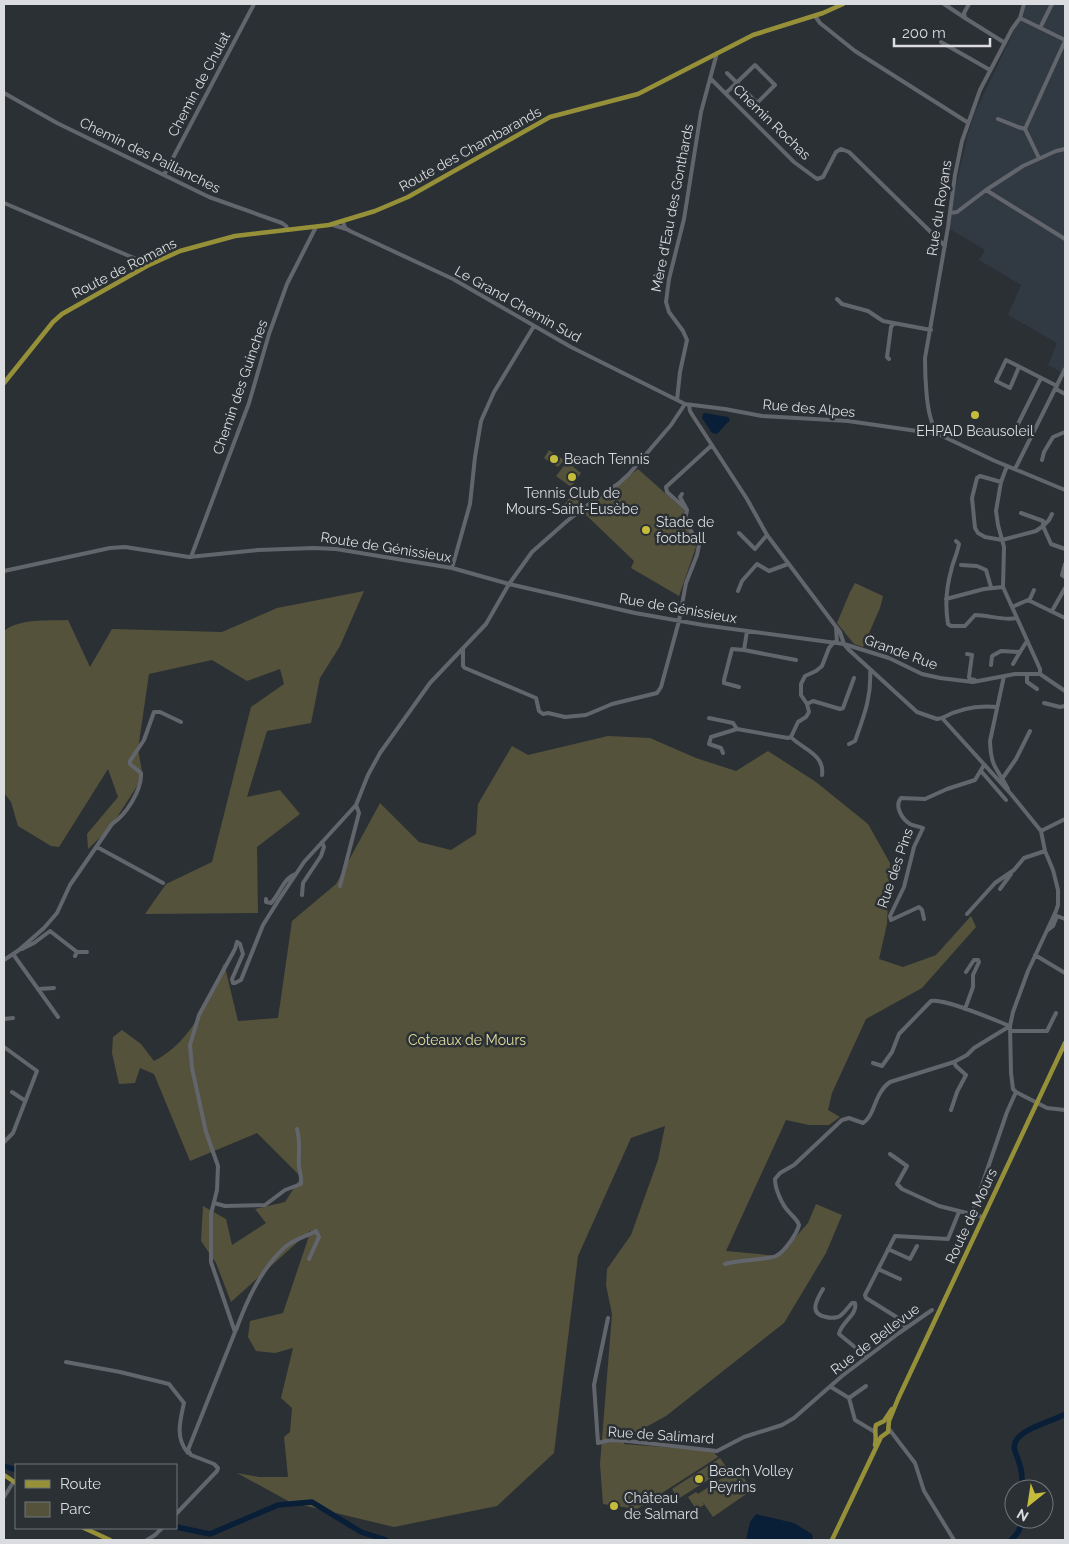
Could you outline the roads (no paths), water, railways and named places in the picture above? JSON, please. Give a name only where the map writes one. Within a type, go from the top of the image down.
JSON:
[{"type":"main road","name":"Route des Chambarands","points":[[316,227],[343,222],[408,197],[550,117],[638,94],[767,29],[814,16],[843,4]]},
{"type":"main road","name":"Route de Romans","points":[[4,383],[62,314],[147,266],[180,251],[214,240],[316,227]]},
{"type":"main road","name":"Route de Mours","points":[[832,1540],[888,1427],[898,1399],[1065,1043]]},
{"type":"main road","name":"Route de Mours","points":[[872,1456],[876,1425],[882,1422],[898,1399]]},
{"type":"main road","points":[[882,1422],[888,1427]]},
{"type":"main road","points":[[876,1433],[884,1435]]},
{"type":"main road","points":[[4,1475],[15,1482]]},
{"type":"main road","points":[[86,1529],[110,1540]]},
{"type":"street","name":"Chemin de Chulat","points":[[164,175],[254,4]]},
{"type":"street","points":[[944,4],[1005,43]]},
{"type":"street","points":[[965,18],[964,13],[969,4]]},
{"type":"street","name":"Rue du Royans","points":[[935,428],[928,400],[925,358],[945,246],[954,175],[967,122],[980,90],[1013,26],[1020,18],[1024,4]]},
{"type":"street","points":[[1040,28],[1052,4]]},
{"type":"street","points":[[814,16],[855,51],[967,122]]},
{"type":"street","points":[[1020,18],[1065,40],[1025,129]]},
{"type":"street","points":[[941,42],[990,70]]},
{"type":"street","name":"Mère d'Eau des Gonthards","points":[[676,400],[687,340],[683,331],[669,312],[666,302],[669,279],[684,219],[701,112],[717,54]]},
{"type":"street","points":[[726,93],[737,82],[755,65],[775,85],[757,102],[737,82],[727,73]]},
{"type":"street","name":"Chemin Rochas","points":[[710,78],[794,162],[817,178],[823,177],[836,152],[841,149],[849,152],[945,246]]},
{"type":"street","name":"Chemin des Paillanches","points":[[4,94],[209,197],[282,224],[288,230]]},
{"type":"street","points":[[998,119],[1025,129],[1039,158]]},
{"type":"street","points":[[950,213],[957,212],[1015,171],[1039,158],[1065,148]]},
{"type":"street","points":[[986,190],[1065,239]]},
{"type":"street","points":[[4,203],[141,261],[147,266]]},
{"type":"street","name":"Le Grand Chemin Sud","points":[[343,222],[345,228],[350,231],[454,279],[571,347],[689,405]]},
{"type":"street","points":[[333,224],[350,231]]},
{"type":"street","name":"Chemin des Guinches","points":[[192,557],[248,403],[269,334],[287,284],[316,227]]},
{"type":"street","points":[[837,300],[842,304],[868,311],[883,321],[930,330]]},
{"type":"street","points":[[890,359],[887,357],[891,327],[894,323]]},
{"type":"street","points":[[452,568],[470,504],[481,421],[494,392],[534,326]]},
{"type":"street","points":[[1019,367],[1010,388],[996,382],[1006,360],[1040,378],[1065,394]]},
{"type":"street","points":[[1015,469],[1065,369]]},
{"type":"street","points":[[1033,436],[1016,428],[1040,378]]},
{"type":"street","points":[[235,1332],[211,1262],[211,1219],[219,1174],[208,1139],[192,1068],[190,1040],[199,1015],[236,942],[240,944],[244,954],[232,980],[235,984],[241,980],[263,925],[296,874],[356,805],[368,775],[383,748],[430,683],[486,624],[526,559],[567,520],[629,474],[689,405],[693,416],[747,499],[767,535],[840,632],[844,644],[870,670],[917,712],[937,719],[967,708],[982,705],[997,707]]},
{"type":"street","name":"Rue des Alpes","points":[[689,405],[762,416],[848,421],[931,433]]},
{"type":"street","points":[[938,434],[939,430],[932,429],[931,433],[934,436],[938,434],[1065,490]]},
{"type":"street","points":[[1042,460],[1044,452],[1053,436],[1065,432]]},
{"type":"street","points":[[687,510],[667,492],[666,487],[712,446]]},
{"type":"street","points":[[1007,466],[1001,482],[996,511],[1004,554],[1003,587],[1040,669],[1040,674],[1065,690]]},
{"type":"street","points":[[1001,482],[980,476],[977,478],[972,498],[976,531],[985,537],[1002,540],[1036,531],[1050,520],[1052,514]]},
{"type":"street","points":[[463,648],[463,666],[465,668],[536,698],[541,713],[565,717],[580,715],[612,704],[657,693],[661,687],[680,621],[686,583],[698,555],[699,545],[685,520],[687,510],[680,497],[682,494]]},
{"type":"street","points":[[1021,513],[1042,521],[1051,544],[1065,549]]},
{"type":"street","points":[[739,533],[755,549],[767,535]]},
{"type":"street","points":[[956,542],[959,544],[957,557],[950,571],[945,606],[947,622],[950,626],[965,626],[974,615],[1017,618]]},
{"type":"street","points":[[4,571],[84,552],[110,548],[124,547],[192,557]]},
{"type":"street","name":"Route de Génissieux","points":[[192,557],[258,550],[328,548],[452,568],[509,584]]},
{"type":"street","points":[[738,591],[742,581],[757,564],[769,571],[788,564]]},
{"type":"street","points":[[1065,564],[1062,575],[1065,577]]},
{"type":"street","points":[[961,565],[977,566],[986,570],[991,588]]},
{"type":"street","name":"Rue de Génissieux","points":[[509,584],[635,613],[844,644]]},
{"type":"street","points":[[946,599],[1003,587]]},
{"type":"street","points":[[1052,611],[1065,588]]},
{"type":"street","points":[[1030,601],[1034,590]]},
{"type":"street","points":[[1012,607],[1030,601],[1065,618]]},
{"type":"street","points":[[791,737],[798,722],[808,714],[807,704],[801,695],[801,684],[806,676],[822,666],[827,652],[835,642],[835,625]]},
{"type":"street","points":[[744,650],[747,631]]},
{"type":"street","points":[[823,640],[827,652]]},
{"type":"street","points":[[1013,664],[1028,641]]},
{"type":"street","name":"Grande Rue","points":[[844,644],[889,658],[922,674],[973,682],[1004,676],[1040,674]]},
{"type":"street","points":[[739,687],[724,683],[732,649],[796,660]]},
{"type":"street","points":[[991,665],[992,656],[1001,651],[1020,652]]},
{"type":"street","points":[[966,654],[972,655],[969,678],[979,681]]},
{"type":"street","points":[[849,744],[855,741],[870,697],[872,686],[870,670]]},
{"type":"street","points":[[1027,674],[1027,682],[1037,689]]},
{"type":"street","points":[[1004,676],[990,741],[990,752],[992,764],[1009,792]]},
{"type":"street","points":[[807,704],[813,701],[840,709],[843,708],[854,678]]},
{"type":"street","points":[[1044,703],[1060,707],[1065,706]]},
{"type":"street","points":[[5,958],[19,950],[44,928],[57,913],[70,885],[112,824],[118,820],[133,802],[142,777],[141,773],[130,764],[130,761],[144,740],[154,712],[160,712],[181,722]]},
{"type":"street","points":[[709,718],[733,722],[737,729]]},
{"type":"street","points":[[942,718],[1009,792],[1040,831],[1045,851],[1053,870],[1058,890],[1058,905],[1028,971],[1011,1028],[1011,1073],[1016,1092],[1048,1108],[1065,1110]]},
{"type":"street","points":[[723,753],[722,748],[709,744],[711,737],[737,729],[791,737],[814,754],[823,771],[822,774]]},
{"type":"street","points":[[1002,779],[1016,759],[1030,731]]},
{"type":"street","name":"Rue des Pins","points":[[924,919],[922,910],[919,907],[890,920],[890,916],[904,887],[914,847],[923,828],[913,826],[906,821],[898,807],[898,801],[901,798],[925,799],[947,789],[975,780],[984,765]]},
{"type":"street","points":[[981,771],[1006,800]]},
{"type":"street","points":[[340,886],[358,813],[356,805]]},
{"type":"street","points":[[1040,831],[1065,820]]},
{"type":"street","points":[[302,895],[303,883],[321,856],[324,847],[322,842]]},
{"type":"street","points":[[97,847],[164,883]]},
{"type":"street","points":[[1000,889],[1024,858],[1045,851]]},
{"type":"street","points":[[967,914],[995,884],[1014,870]]},
{"type":"street","points":[[266,899],[266,902],[271,903],[289,877],[296,874]]},
{"type":"street","points":[[1048,930],[1053,926],[1057,916],[1065,919]]},
{"type":"street","points":[[19,950],[34,943],[50,931],[76,954],[86,952]]},
{"type":"street","points":[[13,954],[58,1017]]},
{"type":"street","points":[[1035,955],[1065,973]]},
{"type":"street","points":[[965,1009],[973,987],[973,975],[979,962],[978,960],[974,960],[966,972]]},
{"type":"street","points":[[39,989],[54,988]]},
{"type":"street","points":[[873,1063],[882,1066],[887,1060],[899,1034],[931,1001],[936,1000],[965,1009],[1011,1028],[1047,1031],[1056,1013]]},
{"type":"street","points":[[4,1019],[13,1018]]},
{"type":"street","points":[[725,1264],[776,1256],[794,1236],[799,1225],[788,1211],[777,1189],[775,1179],[780,1173],[800,1160],[842,1120],[849,1118],[863,1123],[866,1122],[883,1087],[890,1082],[954,1062],[967,1055],[974,1048],[1011,1028]]},
{"type":"street","points":[[4,1047],[37,1071],[24,1100],[13,1133],[4,1142]]},
{"type":"street","points":[[951,1110],[957,1092],[966,1075],[954,1062]]},
{"type":"street","points":[[12,1092],[24,1100]]},
{"type":"street","points":[[972,1214],[1007,1112],[1016,1092]]},
{"type":"street","points":[[214,1204],[225,1206],[266,1204],[285,1190],[301,1184],[302,1179],[299,1166],[300,1140],[297,1130]]},
{"type":"street","points":[[890,1154],[907,1166],[898,1187],[932,1203],[983,1217]]},
{"type":"street","points":[[906,1328],[898,1318],[866,1298],[865,1295],[895,1236],[948,1239],[960,1212]]},
{"type":"street","points":[[188,1453],[247,1300],[268,1267],[287,1246],[316,1231],[319,1237],[309,1259]]},
{"type":"street","points":[[888,1250],[910,1259],[917,1246]]},
{"type":"street","points":[[878,1268],[900,1279]]},
{"type":"street","points":[[823,1289],[815,1308],[817,1313],[822,1316],[839,1317],[852,1303],[855,1303],[855,1311],[845,1322],[839,1334],[867,1357]]},
{"type":"street","name":"Rue de Bellevue","points":[[831,1387],[842,1376],[932,1310]]},
{"type":"street","name":"Rue de Salimard","points":[[608,1318],[594,1385],[598,1443],[610,1440],[628,1441],[717,1451],[744,1436],[782,1425],[801,1413],[831,1387]]},
{"type":"street","points":[[66,1362],[120,1372],[169,1384],[184,1403],[179,1428],[182,1446],[188,1453],[214,1464],[218,1468],[216,1473],[178,1512]]},
{"type":"street","points":[[849,1398],[866,1386]]},
{"type":"street","points":[[831,1387],[849,1398],[854,1419],[876,1433]]},
{"type":"street","points":[[867,1426],[876,1425]]},
{"type":"street","points":[[888,1427],[915,1463],[924,1491],[954,1540]]},
{"type":"street","points":[[884,1435],[896,1437]]},
{"type":"street","points":[[592,1445],[598,1443]]},
{"type":"street","points":[[4,1497],[15,1482]]},
{"type":"street","points":[[147,1540],[161,1529]]},
{"type":"water","points":[[705,413],[728,417],[730,420],[717,434],[712,433],[702,418]]},
{"type":"water","points":[[756,1514],[794,1523],[812,1534],[813,1539],[746,1540],[750,1522]]},
{"type":"waterway","points":[[1022,1479],[1015,1451],[1018,1437],[1065,1414]]},
{"type":"waterway","points":[[4,1466],[15,1470]]},
{"type":"waterway","points":[[178,1527],[210,1534],[278,1505],[312,1502],[361,1532],[386,1540]]},
{"type":"waterway","points":[[1011,1540],[1020,1529]]},
{"type":"place","name":"EHPAD Beausoleil","points":[[975,415]]},
{"type":"place","name":"Beach Tennis","points":[[554,459]]},
{"type":"place","name":"Tennis Club de Mours-Saint-Eusèbe","points":[[572,477]]},
{"type":"place","name":"Stade de football","points":[[646,530]]},
{"type":"place","name":"Beach Volley Peyrins","points":[[699,1479]]},
{"type":"place","name":"Château de Salmard","points":[[614,1506]]},
{"type":"park label","name":"Coteaux de Mours","points":[[467,1040]]}]
